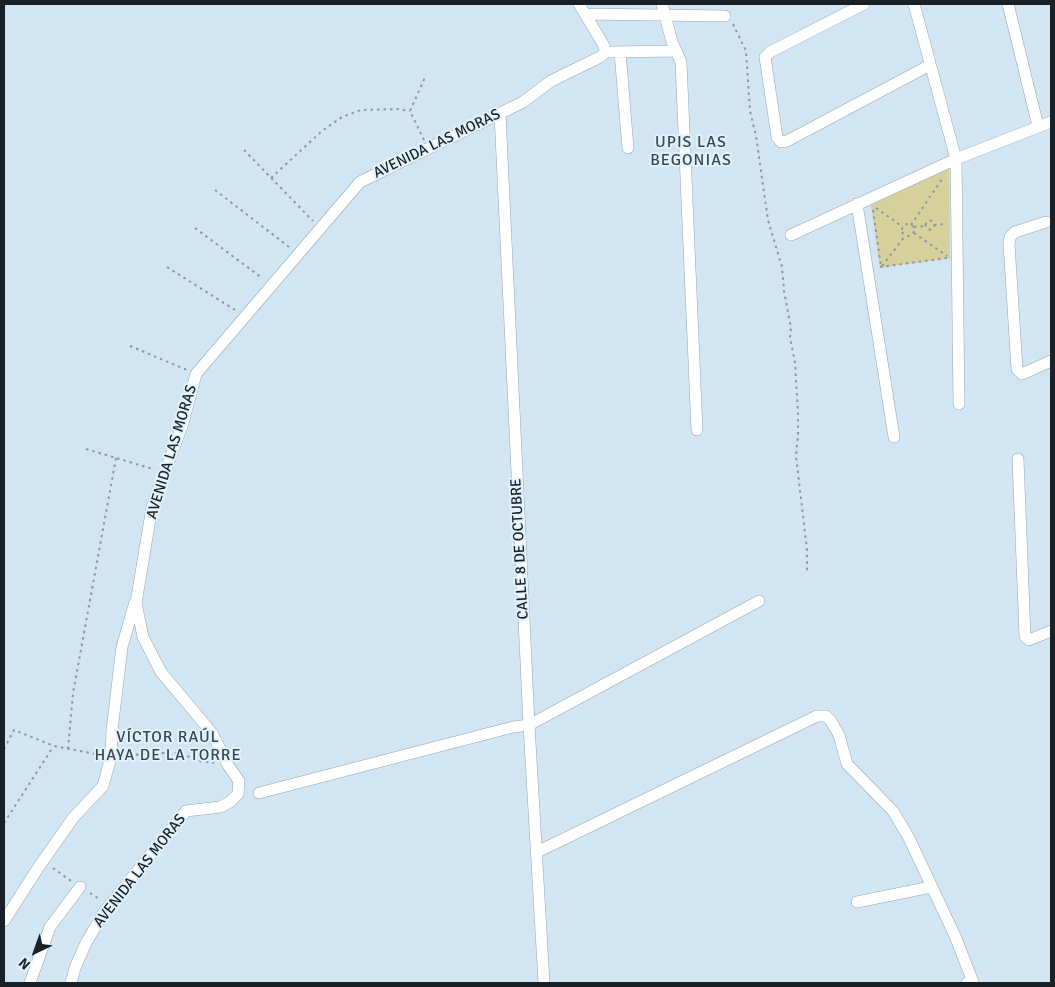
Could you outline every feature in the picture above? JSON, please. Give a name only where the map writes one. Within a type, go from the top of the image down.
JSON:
[{"type":"street","points":[[579,4],[606,52],[676,51]]},
{"type":"street","points":[[662,4],[672,42],[681,62],[696,430]]},
{"type":"street","points":[[864,4],[765,56],[777,137],[781,142],[787,141],[930,65]]},
{"type":"street","points":[[914,4],[956,159],[959,404]]},
{"type":"street","points":[[1008,4],[1038,126]]},
{"type":"street","points":[[586,14],[729,18]]},
{"type":"street","name":"AVENIDA LAS MORAS","points":[[71,983],[75,968],[86,943],[104,912],[186,811],[220,807],[230,802],[238,794],[239,781],[228,765],[212,733],[161,672],[143,637],[136,603],[152,508],[183,423],[196,374],[360,182],[523,102],[551,81],[600,57],[606,52]]},
{"type":"street","points":[[620,52],[628,148]]},
{"type":"street","name":"CALLE 8 DE OCTUBRE","points":[[500,114],[529,725],[544,983]]},
{"type":"street","points":[[791,235],[956,159],[1051,122]]},
{"type":"street","points":[[858,204],[894,437]]},
{"type":"street","points":[[1046,222],[1015,232],[1010,237],[1009,244],[1017,369],[1022,374],[1051,361]]},
{"type":"street","points":[[1018,459],[1025,636],[1029,640],[1051,631]]},
{"type":"street","points":[[4,921],[73,818],[103,786],[111,757],[112,730],[122,647],[139,588]]},
{"type":"street","points":[[259,794],[513,727],[529,725],[759,601]]},
{"type":"street","points":[[537,852],[817,716],[826,716],[839,735],[847,764],[893,811],[909,838],[955,936],[973,982],[967,983]]},
{"type":"street","points":[[30,983],[50,927],[80,887]]},
{"type":"street","points":[[857,902],[931,887]]},
{"type":"path","points":[[729,18],[746,51],[750,111],[756,136],[768,220],[782,267],[784,291],[791,328],[790,337],[795,363],[798,413],[796,456],[807,550],[807,574]]},
{"type":"path","points":[[426,75],[410,111],[428,149]]},
{"type":"path","points":[[271,178],[322,131],[342,117],[361,110],[397,109],[410,111]]},
{"type":"path","points":[[244,150],[320,229]]},
{"type":"path","points":[[943,177],[913,226],[914,233],[950,258]]},
{"type":"path","points":[[215,190],[299,254]]},
{"type":"path","points":[[881,267],[872,205],[903,227]]},
{"type":"path","points":[[926,226],[930,220],[934,225]]},
{"type":"path","points":[[903,227],[905,224],[926,226],[930,230],[934,225],[949,224]]},
{"type":"path","points":[[903,227],[902,233],[905,236]]},
{"type":"path","points":[[195,228],[272,286]]},
{"type":"path","points":[[905,236],[911,236],[914,233]]},
{"type":"path","points":[[881,267],[905,236]]},
{"type":"path","points":[[950,249],[950,258]]},
{"type":"path","points":[[868,269],[950,258]]},
{"type":"path","points":[[167,267],[246,316]]},
{"type":"path","points":[[130,346],[196,374]]},
{"type":"path","points":[[86,449],[165,472]]},
{"type":"path","points":[[68,749],[73,693],[116,458]]},
{"type":"path","points":[[4,749],[14,730]]},
{"type":"path","points":[[4,823],[54,746]]},
{"type":"shaded area","points":[[949,167],[950,258],[880,268],[871,205]]},
{"type":"district","name":"UPIS LAS BEGONIAS","points":[[691,152]]},
{"type":"district","name":"VÍCTOR RAÚL HAYA DE LA TORRE","points":[[168,747]]}]
